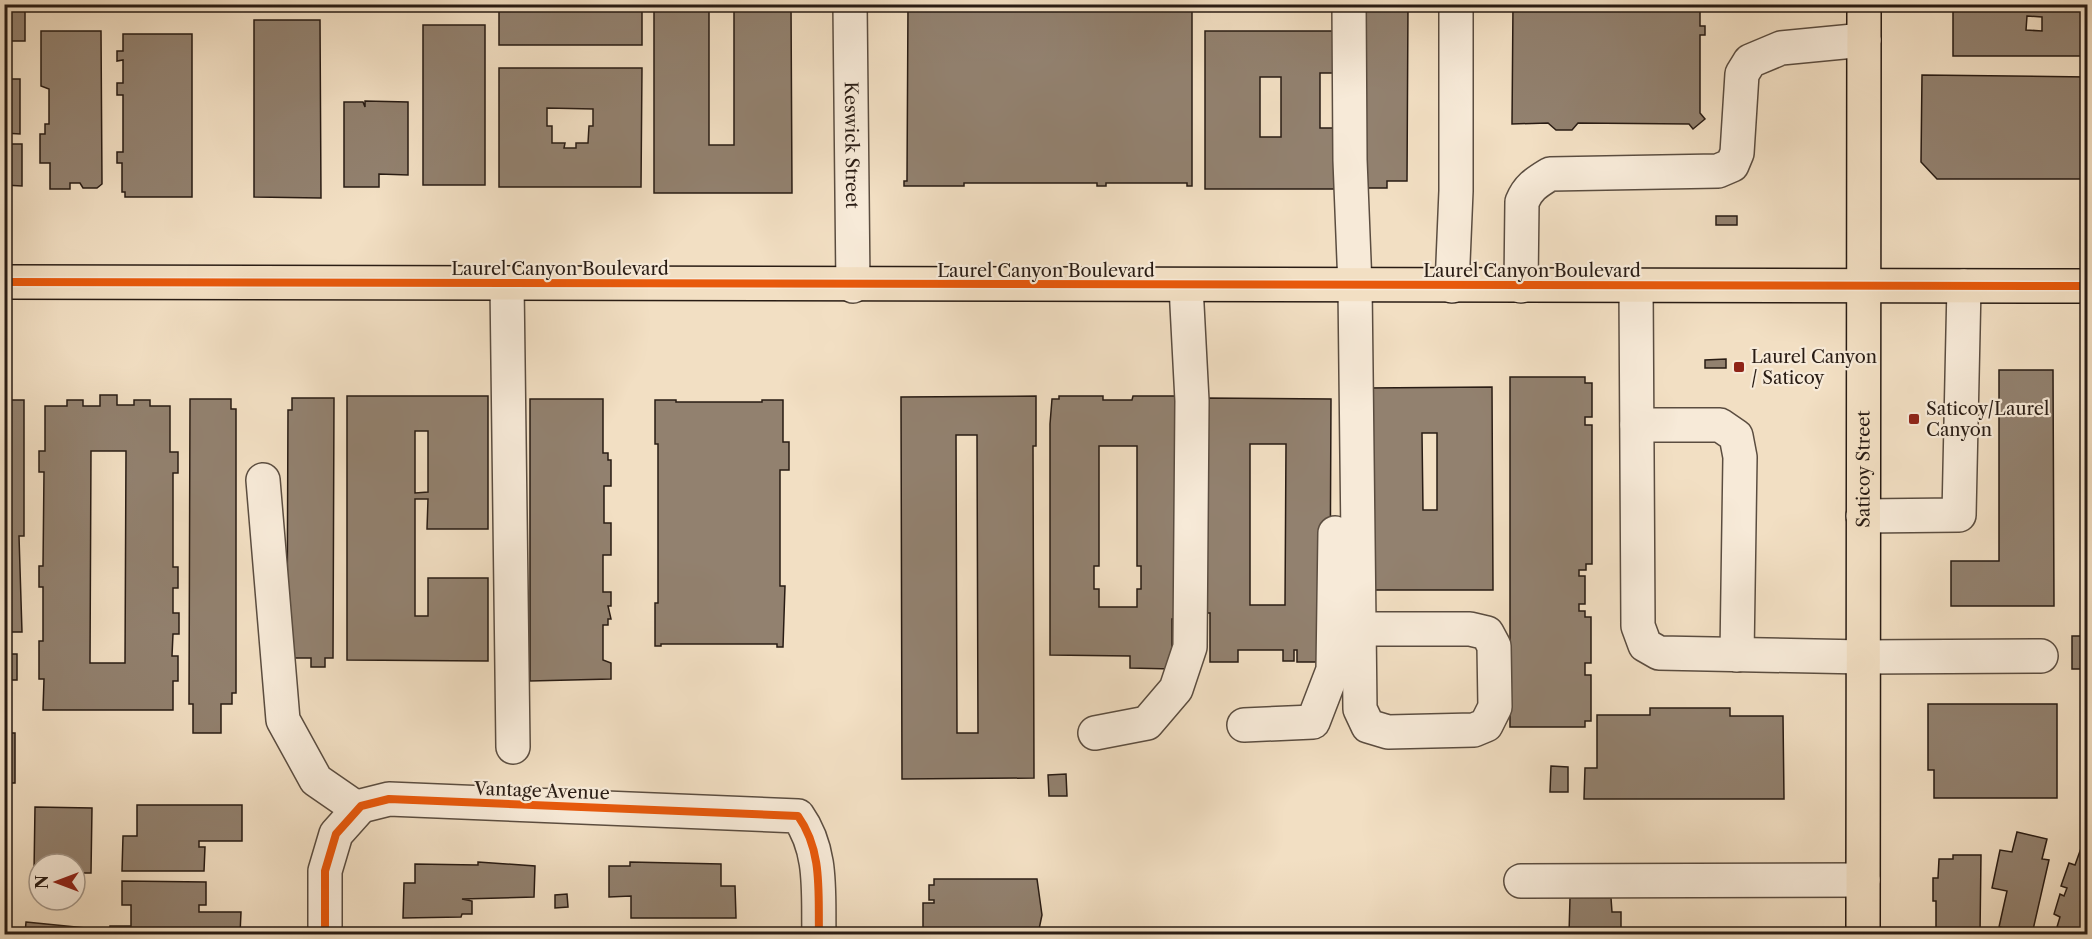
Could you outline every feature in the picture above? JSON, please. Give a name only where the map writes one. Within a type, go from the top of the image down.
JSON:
[{"type":"main road","name":"Saticoy Street","points":[[1863,934],[1864,4]]},
{"type":"main road","name":"Laurel Canyon Boulevard","points":[[4,282],[852,286],[2088,286]]},
{"type":"street","name":"Keswick Street","points":[[850,4],[852,286]]},
{"type":"street","points":[[1244,724],[1313,722],[1333,670],[1350,160],[1348,4]]},
{"type":"street","points":[[1452,286],[1456,191],[1456,4]]},
{"type":"street","points":[[1521,286],[1522,202],[1526,191],[1537,182],[1550,174],[1718,171],[1732,165],[1737,153],[1742,75],[1750,62],[1781,48],[1864,40]]},
{"type":"street","points":[[507,284],[513,747]]},
{"type":"street","points":[[1095,733],[1147,723],[1176,689],[1190,647],[1192,401],[1186,286]]},
{"type":"street","points":[[1346,286],[1360,709],[1368,726],[1388,732],[1474,730],[1486,726],[1494,707],[1494,645],[1487,633],[1470,629],[1358,629]]},
{"type":"street","points":[[1636,286],[1638,626],[1645,645],[1659,653],[1863,657],[2041,656]]},
{"type":"street","points":[[1863,516],[1959,515],[1964,286]]},
{"type":"street","points":[[1637,425],[1720,425],[1736,436],[1740,457],[1737,655]]},
{"type":"street","points":[[263,480],[283,720],[316,780],[358,809],[336,834],[325,871],[325,934]]},
{"type":"street","name":"Vantage Avenue","points":[[358,809],[389,799],[798,816],[810,832],[817,855],[819,934]]},
{"type":"street","points":[[1521,881],[1863,880]]},
{"type":"building","points":[[4,4],[25,4],[25,41],[4,41]]},
{"type":"building","points":[[642,4],[642,45],[499,45],[499,5]]},
{"type":"building","points":[[654,4],[709,4],[709,145],[734,145],[734,4],[791,4],[792,193],[654,193]]},
{"type":"building","points":[[908,4],[1192,4],[1192,186],[1187,186],[1187,183],[1106,183],[1106,186],[1097,186],[1097,183],[964,183],[964,186],[904,186],[904,181],[907,181]]},
{"type":"building","points":[[1205,4],[1337,4],[1337,9],[1205,9]]},
{"type":"building","points":[[1359,4],[1408,4],[1407,181],[1387,181],[1387,188],[1358,188]]},
{"type":"building","points":[[1513,4],[1700,4],[1700,26],[1705,26],[1705,35],[1700,35],[1700,113],[1705,119],[1693,129],[1689,124],[1578,123],[1572,130],[1556,130],[1548,123],[1512,124]]},
{"type":"building","points":[[1953,4],[2074,4],[2074,8],[2088,8],[2088,56],[1953,56]],"holes":[[[2027,16],[2042,17],[2042,31],[2026,30]]]},
{"type":"building","points":[[254,20],[320,20],[321,198],[254,197]]},
{"type":"building","points":[[423,25],[485,25],[485,185],[423,185]]},
{"type":"building","points":[[41,31],[101,31],[102,184],[97,188],[83,188],[80,183],[70,183],[70,189],[50,189],[50,163],[40,163],[40,134],[45,134],[45,124],[49,124],[49,89],[41,86]]},
{"type":"building","points":[[1205,31],[1338,31],[1338,73],[1320,73],[1320,128],[1337,128],[1338,189],[1205,189]],"holes":[[[1260,77],[1281,77],[1281,137],[1260,137]]]},
{"type":"building","points":[[123,34],[192,34],[192,197],[125,197],[125,192],[122,192],[122,163],[117,163],[117,152],[123,152],[123,95],[117,95],[117,83],[123,83],[123,60],[117,61],[117,51],[123,51]]},
{"type":"building","points":[[499,68],[642,68],[641,187],[499,187]],"holes":[[[547,108],[593,109],[593,126],[589,126],[588,143],[576,143],[576,148],[564,148],[565,143],[552,143],[552,126],[547,126]]]},
{"type":"building","points":[[1922,75],[2088,77],[2088,179],[1937,179],[1921,162]]},
{"type":"building","points":[[4,79],[20,79],[20,134],[4,133]]},
{"type":"building","points":[[365,101],[408,102],[408,175],[379,174],[379,187],[344,187],[344,102],[363,102],[365,107]]},
{"type":"building","points":[[4,144],[22,144],[22,186],[4,185]]},
{"type":"building","points":[[1716,216],[1737,216],[1737,225],[1716,225]]},
{"type":"building","points":[[1726,359],[1726,368],[1705,368],[1705,360]]},
{"type":"building","points":[[1999,370],[2053,370],[2054,606],[1951,606],[1951,561],[1999,561]]},
{"type":"building","points":[[1510,377],[1585,377],[1585,383],[1592,383],[1592,417],[1585,417],[1585,425],[1592,425],[1592,564],[1586,564],[1586,570],[1579,570],[1579,576],[1585,576],[1585,604],[1579,604],[1579,611],[1585,611],[1585,617],[1591,617],[1591,663],[1585,663],[1585,675],[1591,675],[1591,721],[1585,721],[1585,727],[1510,727]]},
{"type":"building","points":[[1492,387],[1493,590],[1367,590],[1367,388]],"holes":[[[1422,433],[1437,433],[1437,510],[1423,510]]]},
{"type":"building","points":[[100,395],[117,395],[117,405],[134,405],[134,400],[150,400],[150,406],[170,406],[170,452],[178,452],[178,473],[173,473],[173,567],[178,567],[178,588],[173,588],[173,613],[179,613],[179,634],[173,634],[172,656],[178,656],[178,681],[173,681],[173,710],[43,710],[44,679],[39,679],[39,641],[43,641],[43,587],[39,587],[39,566],[43,566],[44,472],[39,472],[39,451],[45,451],[45,406],[67,406],[67,400],[83,400],[83,406],[100,406]],"holes":[[[91,451],[126,451],[125,663],[90,663]]]},
{"type":"building","points":[[347,396],[488,396],[488,529],[427,529],[428,499],[415,499],[415,616],[428,616],[428,578],[488,578],[488,661],[347,660]],"holes":[[[415,431],[428,431],[428,492],[415,493]]]},
{"type":"building","points":[[1036,396],[1036,446],[1033,446],[1034,778],[902,779],[901,397]],"holes":[[[956,435],[977,435],[978,733],[957,733]]]},
{"type":"building","points":[[1059,396],[1103,396],[1103,400],[1132,400],[1133,396],[1177,396],[1186,619],[1172,619],[1172,669],[1130,668],[1130,656],[1050,655],[1050,424],[1052,399],[1059,399]],"holes":[[[1099,446],[1137,446],[1137,566],[1141,566],[1141,589],[1137,589],[1137,607],[1099,607],[1099,589],[1094,589],[1094,566],[1099,566]]]},
{"type":"building","points":[[292,398],[334,398],[333,658],[325,658],[325,667],[311,667],[311,658],[291,658],[287,646],[288,410],[292,410]]},
{"type":"building","points":[[1206,398],[1331,399],[1330,614],[1325,662],[1297,662],[1297,650],[1294,650],[1294,661],[1283,661],[1283,650],[1238,650],[1238,662],[1210,662],[1210,613],[1206,613]],"holes":[[[1250,444],[1286,444],[1285,605],[1250,605]]]},
{"type":"building","points":[[190,399],[231,399],[231,409],[236,409],[236,693],[232,693],[232,704],[221,704],[221,733],[193,733],[193,704],[189,704]]},
{"type":"building","points":[[530,399],[603,399],[603,453],[608,453],[608,460],[611,460],[611,486],[604,486],[604,523],[611,523],[611,555],[603,555],[603,592],[611,592],[611,606],[608,606],[611,619],[608,619],[608,625],[603,625],[603,660],[611,663],[611,679],[530,681]]},
{"type":"building","points":[[4,400],[24,400],[24,536],[19,536],[22,632],[4,632]]},
{"type":"building","points":[[655,400],[762,402],[762,400],[783,400],[783,442],[789,442],[789,470],[780,470],[780,586],[785,586],[783,647],[777,647],[777,644],[661,644],[661,646],[655,646],[655,603],[658,603],[658,444],[655,444]]},
{"type":"building","points":[[2072,636],[2088,636],[2088,669],[2072,669]]},
{"type":"building","points":[[4,654],[17,654],[17,680],[4,680]]},
{"type":"building","points":[[1928,704],[2057,704],[2057,798],[1934,798],[1934,770],[1928,770]]},
{"type":"building","points":[[1650,708],[1730,708],[1730,716],[1783,716],[1784,799],[1584,799],[1585,768],[1597,768],[1597,715],[1650,715]]},
{"type":"building","points":[[4,733],[15,733],[15,783],[6,783],[6,786]]},
{"type":"building","points":[[1551,766],[1568,767],[1568,792],[1550,792]]},
{"type":"building","points":[[1066,774],[1067,796],[1049,796],[1048,775]]},
{"type":"building","points":[[137,805],[242,805],[242,841],[199,841],[199,847],[205,847],[204,871],[122,871],[123,836],[137,836]]},
{"type":"building","points":[[35,807],[92,808],[91,873],[87,873],[87,852],[34,852]]},
{"type":"building","points":[[2017,832],[2047,839],[2042,859],[2049,860],[2032,934],[1999,927],[2007,891],[1992,888],[2000,850],[2012,852]]},
{"type":"building","points":[[2084,840],[2088,841],[2088,934],[2057,927],[2060,917],[2054,914],[2060,894],[2064,896],[2067,888],[2061,886],[2069,863],[2075,865]]},
{"type":"building","points":[[1953,855],[1981,855],[1980,934],[1936,932],[1933,878],[1938,878],[1939,859],[1953,859]]},
{"type":"building","points":[[478,862],[535,866],[534,897],[462,899],[472,901],[472,914],[462,914],[461,917],[403,918],[404,883],[415,883],[415,864],[478,865]]},
{"type":"building","points":[[630,862],[721,864],[721,886],[735,886],[736,918],[631,918],[631,896],[609,897],[609,866],[630,866]]},
{"type":"building","points":[[934,879],[1037,879],[1042,915],[1038,934],[923,934],[923,903],[934,903],[934,900],[929,900],[929,885],[934,885]]},
{"type":"building","points":[[122,881],[206,882],[206,905],[199,905],[199,912],[241,912],[240,934],[110,934],[110,926],[131,926],[131,905],[122,905]]},
{"type":"building","points":[[567,894],[568,907],[555,908],[555,895]]},
{"type":"building","points":[[1570,898],[1611,898],[1612,912],[1621,912],[1621,934],[1569,934]]},
{"type":"building","points":[[26,922],[96,929],[101,934],[25,934]]},
{"type":"cycle path","points":[[4,282],[2088,286]]},
{"type":"cycle path","points":[[325,934],[325,871],[336,834],[361,806],[389,799],[798,816],[812,843],[818,873],[819,934]]},
{"type":"place","name":"Laurel Canyon / Saticoy","points":[[1739,367]]},
{"type":"place","name":"Saticoy/Laurel Canyon","points":[[1914,419]]}]
